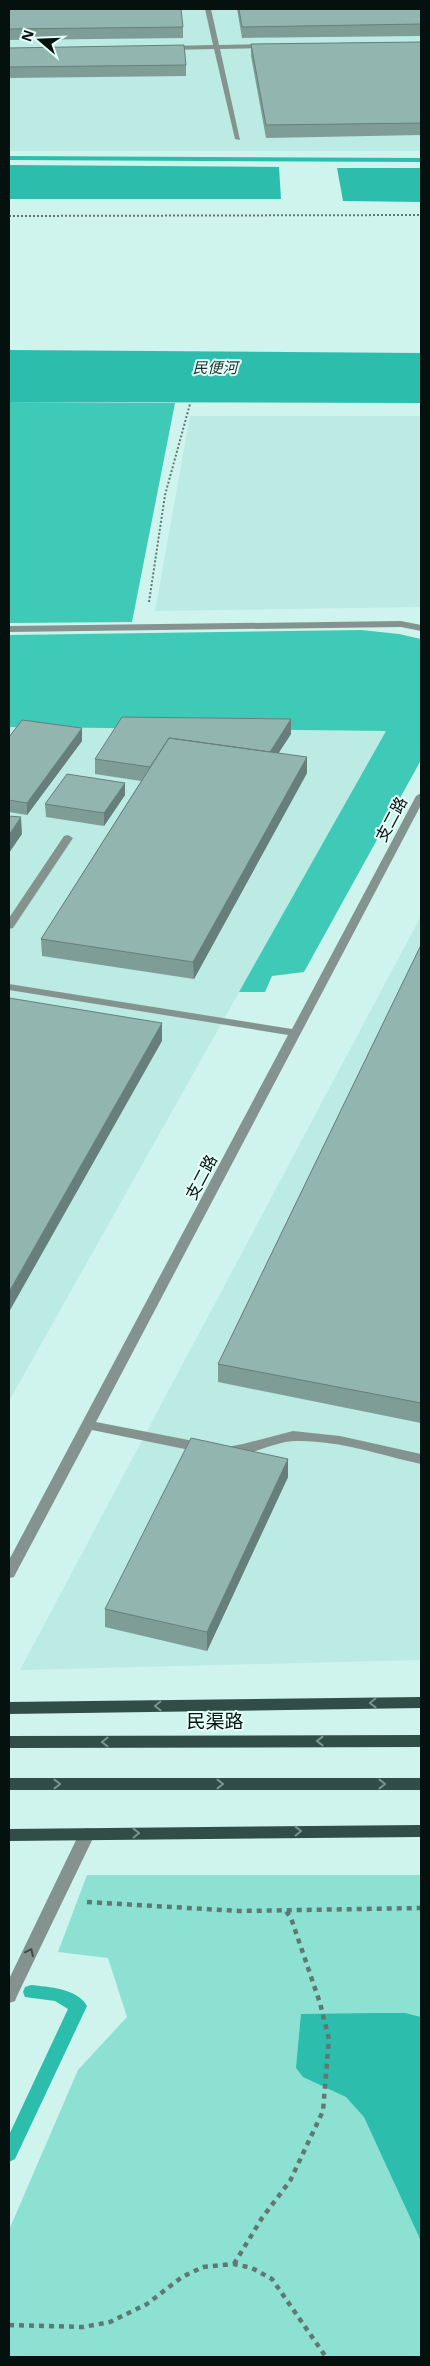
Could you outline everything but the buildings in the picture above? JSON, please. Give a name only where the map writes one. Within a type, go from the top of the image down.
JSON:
[{"type":"main road","points":[[9,1708],[421,1702]]},
{"type":"main road","name":"民渠路","points":[[9,1742],[421,1741]]},
{"type":"main road","points":[[9,1784],[421,1784]]},
{"type":"main road","points":[[9,1835],[421,1831]]},
{"type":"street","points":[[208,9],[238,138]]},
{"type":"street","points":[[158,48],[275,46]]},
{"type":"street","points":[[9,629],[401,624],[421,628]]},
{"type":"street","name":"支二路","points":[[9,1573],[421,796]]},
{"type":"street","points":[[9,926],[68,838]]},
{"type":"street","points":[[9,987],[296,1033]]},
{"type":"street","points":[[89,1424],[219,1451],[238,1451],[292,1436],[314,1436],[421,1459]]},
{"type":"street","points":[[9,1996],[87,1834]]},
{"type":"path","points":[[9,216],[421,215]]},
{"type":"path","points":[[146,628],[165,495],[190,404]]},
{"type":"path","points":[[55,1900],[239,1911],[421,1908]]},
{"type":"path","points":[[234,2264],[262,2218],[290,2180],[322,2111],[329,2039],[320,2003],[291,1918],[286,1911]]},
{"type":"path","points":[[9,2324],[83,2327],[110,2322],[147,2304],[182,2277],[203,2267],[234,2264],[252,2268],[272,2279],[326,2357]]},
{"type":"shaded area","points":[[9,9],[421,9],[421,151],[9,151]]},
{"type":"shaded area","points":[[9,402],[175,403],[132,622],[9,623]]},
{"type":"shaded area","points":[[190,416],[421,416],[421,607],[155,611]]},
{"type":"shaded area","points":[[361,630],[399,634],[421,639],[421,760],[304,972],[272,976],[265,992],[239,992],[386,731],[9,727],[9,635]]},
{"type":"shaded area","points":[[9,727],[386,731],[9,1401]]},
{"type":"shaded area","points":[[421,916],[421,1660],[20,1670]]},
{"type":"shaded area","points":[[87,1875],[421,1875],[421,2357],[9,2357],[9,2230],[78,2070],[127,2017],[108,1958],[58,1952]]},
{"type":"water","points":[[9,165],[279,167],[281,199],[9,199]]},
{"type":"water","points":[[337,168],[421,168],[421,202],[343,201]]},
{"type":"water","name":"民便河","points":[[9,350],[421,353],[421,403],[9,402]]},
{"type":"water","points":[[405,2013],[421,2017],[421,2241],[364,2117],[346,2097],[303,2077],[296,2068],[301,2014]]},
{"type":"waterway","points":[[9,158],[421,160]]},
{"type":"waterway","points":[[9,2154],[78,2006],[58,1995],[31,1992]]}]
